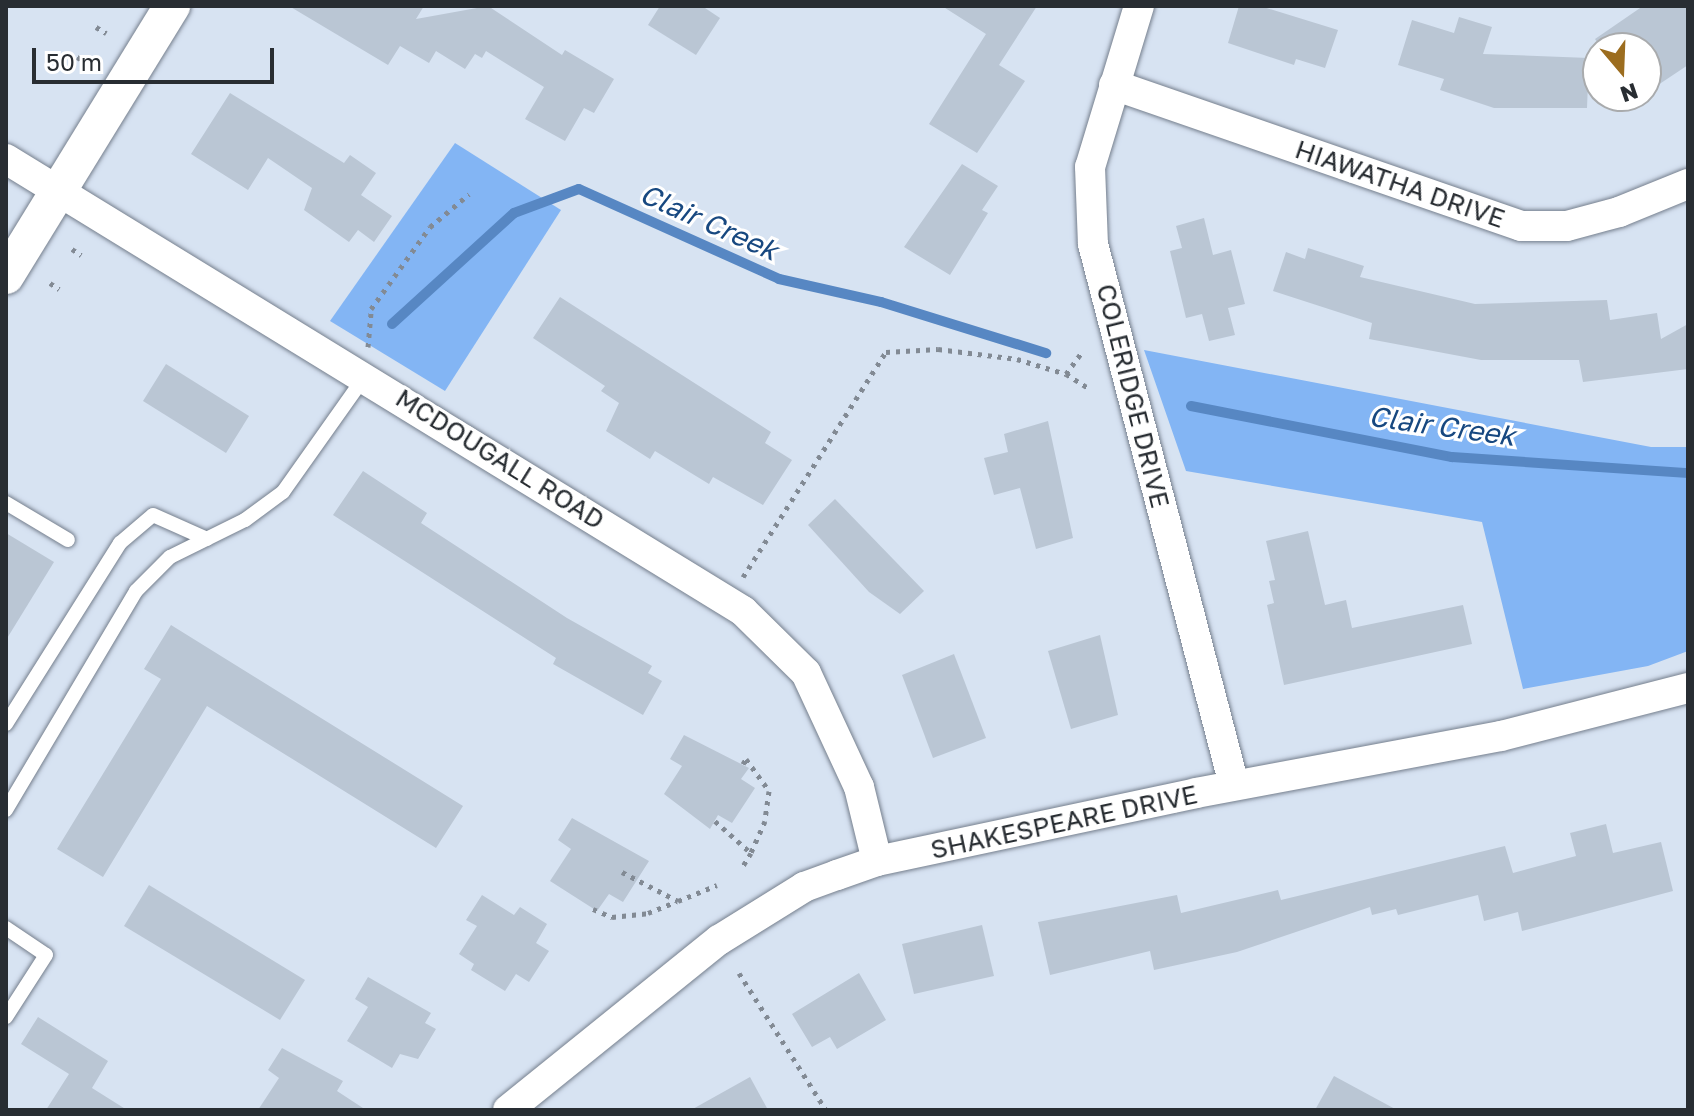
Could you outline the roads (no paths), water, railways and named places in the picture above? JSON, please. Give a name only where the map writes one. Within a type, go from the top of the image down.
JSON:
[{"type":"street","points":[[6,276],[172,6]]},
{"type":"street","name":"COLERIDGE DRIVE","points":[[1139,6],[1090,167],[1093,244],[1234,785]]},
{"type":"street","name":"HIAWATHA DRIVE","points":[[1114,85],[1521,226],[1567,226],[1619,212],[1688,184]]},
{"type":"street","name":"MCDOUGALL ROAD","points":[[6,159],[365,375],[727,601],[806,673],[859,787],[877,861]]},
{"type":"street","name":"SHAKESPEARE DRIVE","points":[[508,1110],[719,940],[804,887],[877,861],[1234,785],[1501,736],[1688,688]]},
{"type":"lane","points":[[6,810],[136,591],[170,557],[207,539],[283,492],[365,375]]},
{"type":"lane","points":[[6,503],[68,540]]},
{"type":"lane","points":[[6,724],[120,543],[153,515],[207,539]]},
{"type":"lane","points":[[6,928],[46,955],[6,1017]]},
{"type":"waterway","name":"Clair Creek","points":[[392,324],[514,213],[579,189],[779,279],[881,302],[1046,353]]},
{"type":"waterway","name":"Clair Creek","points":[[1191,406],[1452,457],[1688,473]]}]
